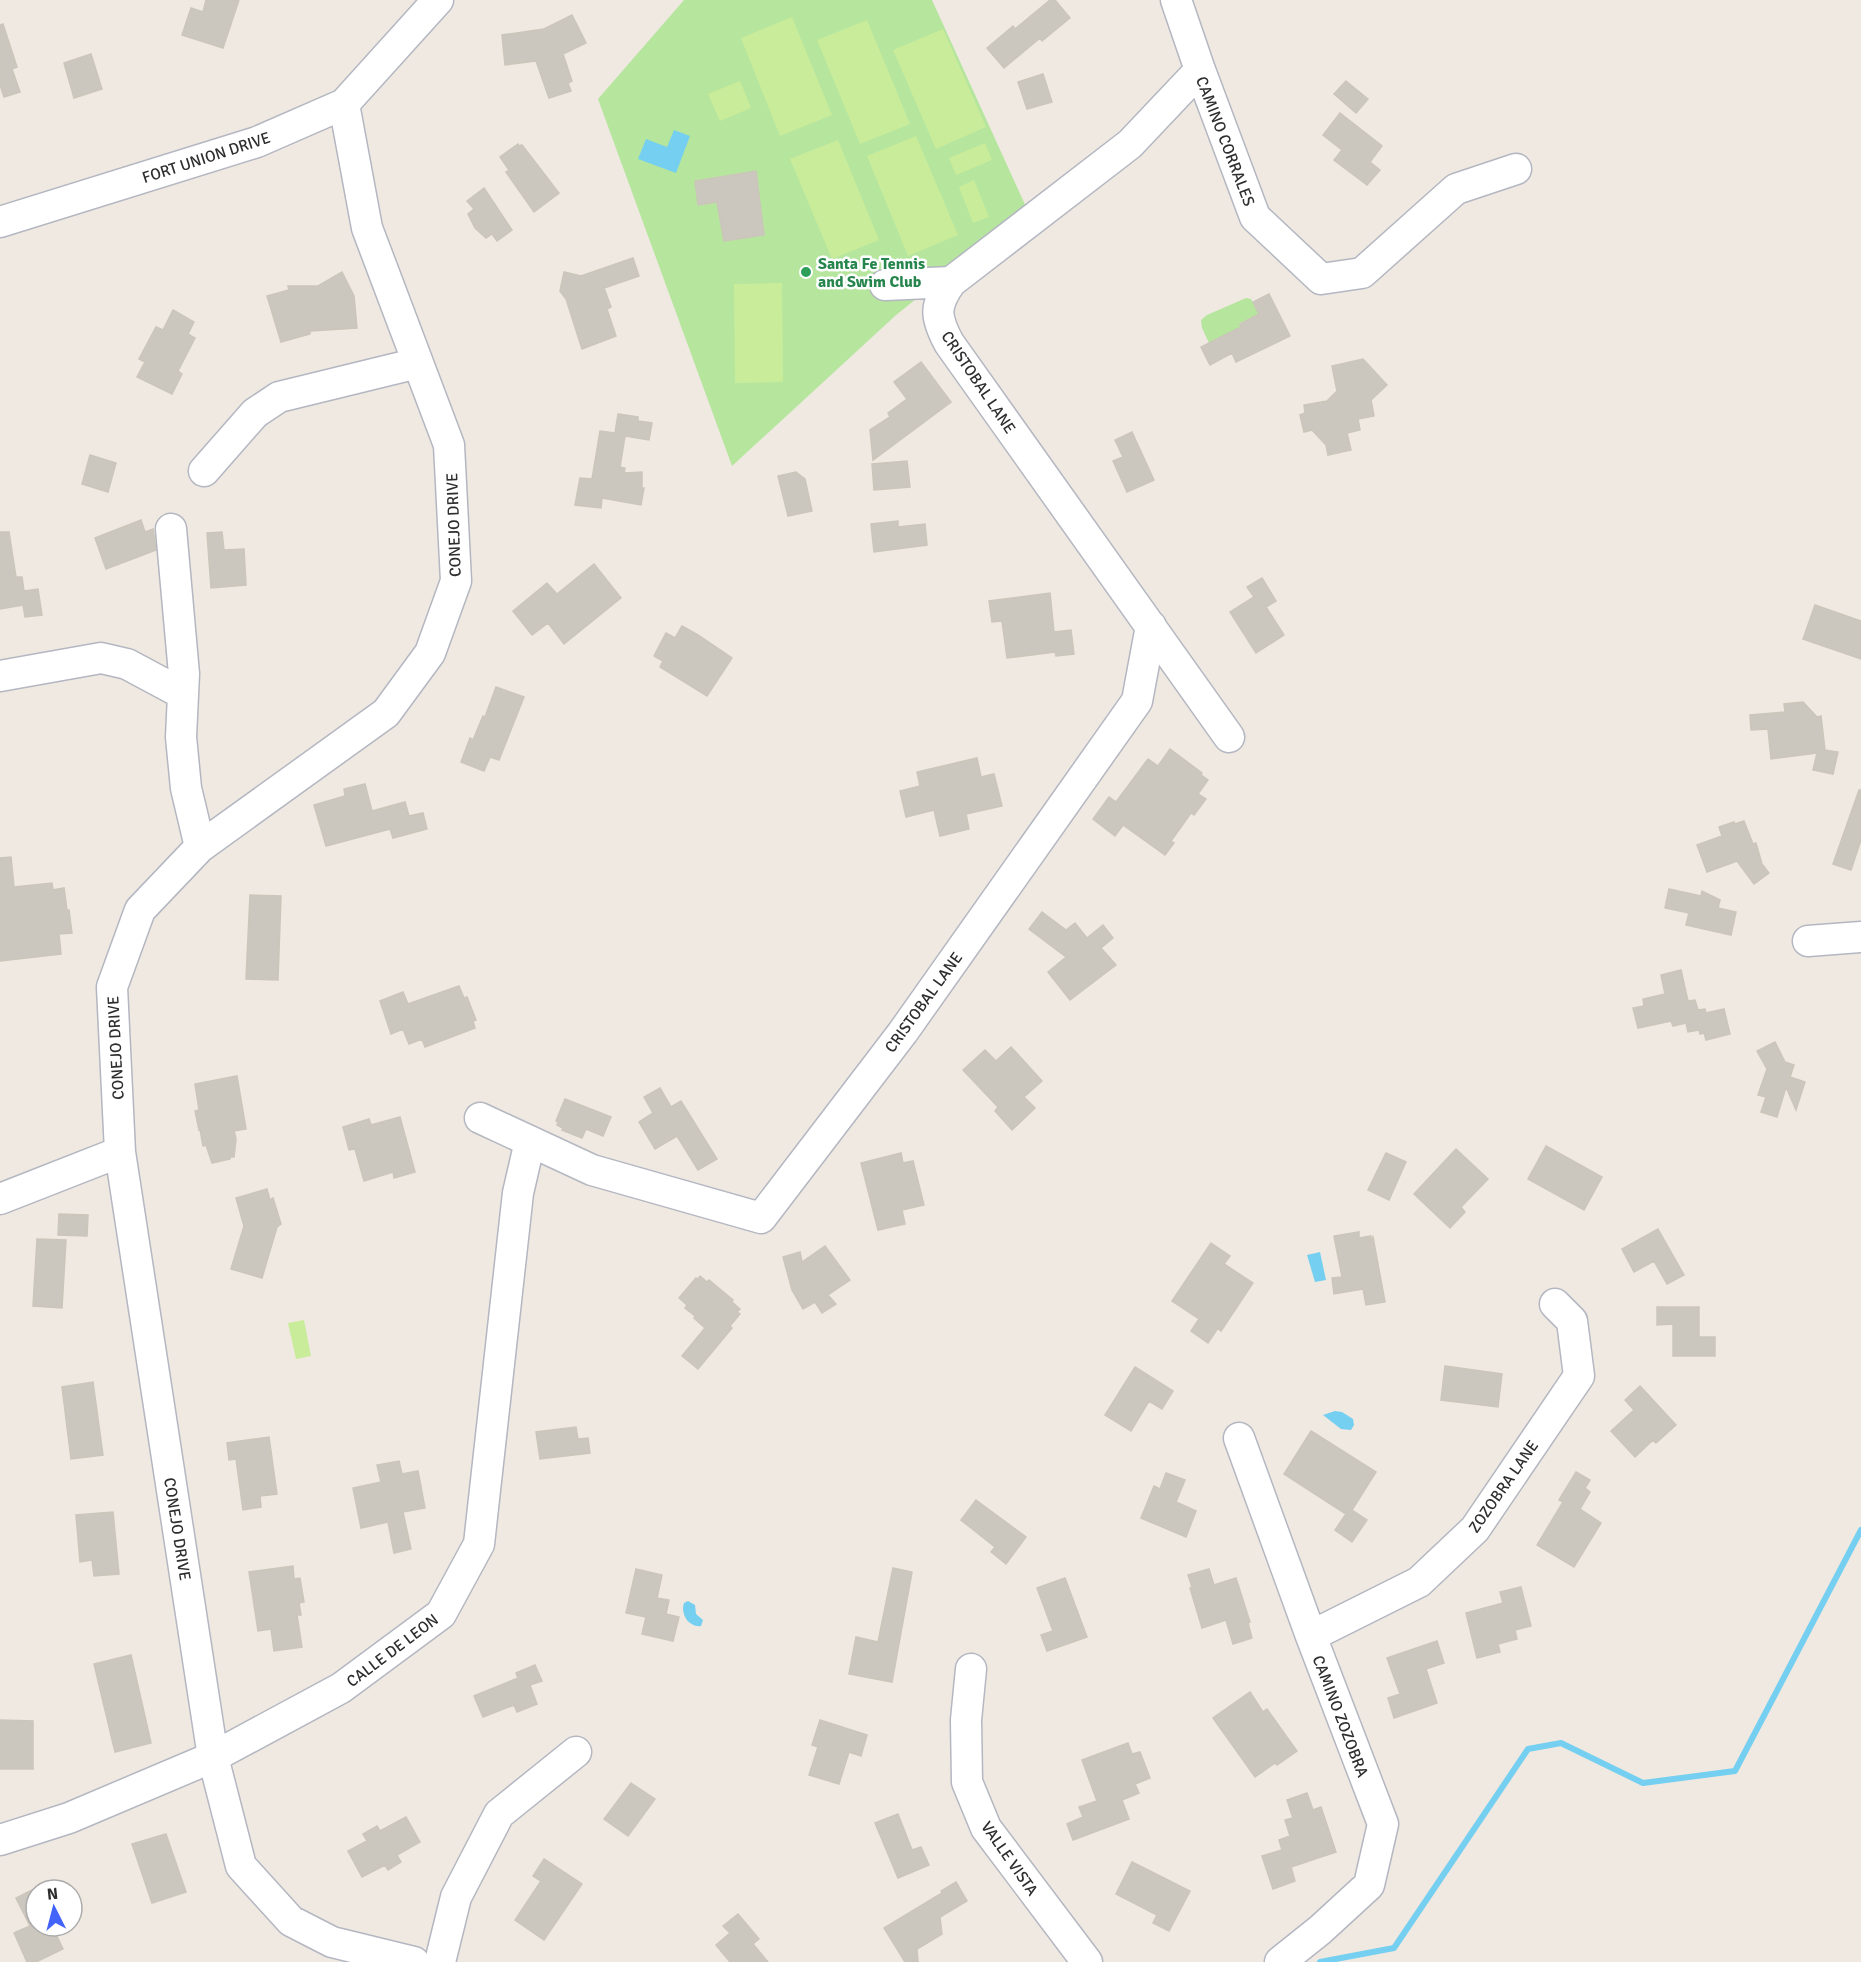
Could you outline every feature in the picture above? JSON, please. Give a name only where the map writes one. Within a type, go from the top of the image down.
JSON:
[{"type":"street","name":"FORT UNION DRIVE","points":[[0,222],[256,142],[344,104],[438,0]]},
{"type":"street","name":"CAMINO CORRALES","points":[[1176,0],[1255,217],[1322,279],[1362,273],[1456,189],[1516,169]]},
{"type":"street","name":"CRISTOBAL LANE","points":[[1200,70],[1130,144],[951,282],[942,294],[938,306],[938,317],[949,343],[1229,737]]},
{"type":"street","name":"CONEJO DRIVE","points":[[344,104],[367,228],[449,445],[456,581],[430,653],[386,713],[200,847],[140,910],[112,987],[120,1152],[213,1757],[241,1866],[291,1921],[332,1942],[414,1962]]},
{"type":"street","points":[[885,285],[951,282]]},
{"type":"street","points":[[204,471],[255,412],[279,397],[418,363]]},
{"type":"street","points":[[171,529],[184,674],[181,737],[186,788],[200,847]]},
{"type":"street","name":"CRISTOBAL LANE","points":[[530,1141],[592,1170],[761,1218],[903,1032],[1137,701],[1151,626]]},
{"type":"street","points":[[0,676],[101,658],[127,664],[183,694]]},
{"type":"street","points":[[1808,941],[1861,937]]},
{"type":"street","points":[[480,1118],[530,1141]]},
{"type":"street","name":"CALLE DE LEON","points":[[0,1840],[69,1818],[213,1757],[341,1688],[441,1614],[479,1544],[518,1193],[530,1141]]},
{"type":"street","points":[[0,1200],[120,1152]]},
{"type":"street","name":"ZOZOBRA LANE","points":[[1311,1636],[1419,1582],[1475,1529],[1579,1376],[1572,1321],[1555,1304]]},
{"type":"street","name":"CAMINO ZOZOBRA","points":[[1239,1438],[1383,1824],[1369,1885],[1320,1930],[1280,1962]]},
{"type":"street","name":"VALLE VISTA","points":[[971,1669],[966,1720],[967,1782],[986,1828],[1087,1962]]},
{"type":"street","points":[[440,1962],[456,1897],[499,1814],[576,1752]]},
{"type":"green space","name":"Santa Fe Tennis and Swim Club","points":[[684,0],[932,0],[1027,209],[895,316],[732,466],[598,99]]},
{"type":"green space","points":[[792,17],[832,115],[780,136],[741,38]]},
{"type":"green space","points":[[867,20],[910,124],[860,144],[817,40]]},
{"type":"green space","points":[[943,29],[986,127],[936,149],[893,50]]},
{"type":"green space","points":[[740,81],[751,108],[720,121],[708,94]]},
{"type":"green space","points":[[916,136],[958,235],[908,256],[867,156]]},
{"type":"green space","points":[[838,140],[879,240],[832,259],[790,159]]},
{"type":"green space","points":[[985,143],[992,160],[956,175],[949,158]]},
{"type":"green space","points":[[974,180],[989,217],[973,223],[959,187]]},
{"type":"green space","points":[[782,283],[783,382],[735,383],[734,284]]},
{"type":"green space","points":[[1246,298],[1251,299],[1261,318],[1240,323],[1241,327],[1209,343],[1201,320],[1207,315]]},
{"type":"green space","points":[[304,1320],[311,1356],[296,1359],[288,1323]]},
{"type":"water","points":[[674,130],[690,136],[676,173],[638,159],[646,139],[667,147]]},
{"type":"water","points":[[1320,1252],[1326,1280],[1315,1282],[1307,1255]]},
{"type":"water","points":[[1335,1411],[1342,1412],[1353,1419],[1354,1425],[1351,1430],[1341,1429],[1323,1415]]},
{"type":"water","points":[[688,1601],[695,1605],[696,1614],[703,1620],[701,1626],[689,1623],[684,1616],[684,1603]]},
{"type":"building","points":[[206,0],[239,0],[223,48],[182,35],[191,8],[203,12]]},
{"type":"building","points":[[1050,0],[1055,0],[1070,18],[1042,41],[1040,38],[1004,68],[987,48],[1013,26],[1015,29]]},
{"type":"building","points":[[572,15],[586,43],[563,54],[572,81],[568,83],[571,91],[549,98],[536,61],[505,65],[502,35],[544,29]]},
{"type":"building","points":[[3,24],[17,67],[12,69],[20,92],[4,97],[0,85],[0,25]]},
{"type":"building","points":[[91,54],[102,89],[74,98],[64,63]]},
{"type":"building","points":[[1043,74],[1052,102],[1027,109],[1018,82]]},
{"type":"building","points":[[1346,81],[1368,99],[1356,113],[1334,94]]},
{"type":"building","points":[[1340,113],[1382,146],[1370,162],[1380,170],[1367,185],[1334,160],[1342,150],[1323,135]]},
{"type":"building","points":[[518,144],[522,145],[559,193],[534,212],[506,172],[509,170],[500,157]]},
{"type":"building","points":[[756,171],[764,235],[724,241],[717,202],[698,205],[695,181]]},
{"type":"building","points":[[484,188],[512,230],[497,241],[492,234],[486,238],[475,228],[468,214],[474,209],[467,201]]},
{"type":"building","points":[[633,258],[639,276],[604,288],[611,307],[607,309],[616,336],[582,349],[566,299],[560,291],[564,272],[581,276]]},
{"type":"building","points":[[342,272],[354,296],[357,328],[310,331],[310,334],[281,342],[267,296],[289,290],[288,286],[318,286]]},
{"type":"building","points":[[1269,294],[1290,336],[1236,362],[1232,353],[1210,365],[1201,347],[1241,327],[1240,324],[1259,314],[1253,302]]},
{"type":"building","points":[[173,310],[194,322],[188,334],[195,338],[178,371],[182,374],[172,394],[137,377],[145,362],[139,359],[156,327],[163,330]]},
{"type":"building","points":[[1363,359],[1387,385],[1371,400],[1374,416],[1358,419],[1360,430],[1347,433],[1351,450],[1328,455],[1326,445],[1312,430],[1304,432],[1300,415],[1305,413],[1304,405],[1327,401],[1337,391],[1332,366]]},
{"type":"building","points":[[921,362],[951,402],[873,460],[870,430],[890,417],[888,413],[907,399],[894,382]]},
{"type":"building","points":[[618,414],[638,417],[638,421],[652,423],[649,440],[625,436],[620,467],[625,468],[624,473],[642,472],[642,488],[644,488],[641,505],[602,498],[601,508],[575,505],[580,478],[592,479],[600,431],[615,433]]},
{"type":"building","points":[[1132,432],[1154,480],[1127,492],[1113,461],[1123,457],[1115,440]]},
{"type":"building","points":[[90,455],[116,463],[108,492],[82,484]]},
{"type":"building","points":[[907,461],[910,487],[874,490],[872,464]]},
{"type":"building","points":[[796,472],[805,479],[812,511],[788,516],[778,476]]},
{"type":"building","points":[[141,520],[145,532],[153,529],[156,550],[106,569],[95,538]]},
{"type":"building","points":[[898,521],[898,527],[925,524],[927,545],[874,552],[871,524]]},
{"type":"building","points":[[0,532],[9,532],[16,577],[22,577],[24,591],[38,589],[42,615],[25,617],[23,605],[0,609]]},
{"type":"building","points":[[222,532],[224,550],[244,549],[246,585],[211,588],[207,533]]},
{"type":"building","points":[[594,564],[621,598],[564,644],[548,623],[532,635],[513,611],[547,583],[557,594]]},
{"type":"building","points":[[1262,578],[1276,601],[1266,607],[1284,635],[1256,653],[1230,612],[1254,597],[1247,587]]},
{"type":"building","points":[[1050,593],[1054,632],[1071,630],[1074,654],[1056,656],[1055,652],[1007,658],[1002,621],[992,622],[989,601]]},
{"type":"building","points":[[1815,605],[1861,621],[1861,659],[1803,639]]},
{"type":"building","points":[[682,626],[732,658],[707,696],[660,667],[663,661],[654,656],[666,633],[675,638]]},
{"type":"building","points":[[496,687],[524,697],[499,760],[490,757],[484,771],[461,762],[470,738],[473,740],[483,716],[485,717]]},
{"type":"building","points":[[1803,702],[1817,717],[1821,716],[1825,750],[1838,752],[1833,774],[1813,770],[1817,753],[1771,759],[1768,729],[1751,730],[1750,715],[1785,712],[1784,704]]},
{"type":"building","points":[[1170,749],[1208,780],[1198,794],[1206,799],[1194,815],[1191,813],[1171,841],[1174,843],[1165,855],[1123,825],[1115,836],[1093,819],[1109,797],[1116,802],[1148,759],[1158,766]]},
{"type":"building","points":[[977,758],[981,777],[994,774],[1002,806],[966,814],[969,829],[940,836],[934,810],[906,817],[900,791],[920,786],[917,772]]},
{"type":"building","points":[[365,784],[372,811],[405,802],[409,816],[423,813],[427,829],[393,838],[390,829],[326,846],[314,805],[345,796],[344,789]]},
{"type":"building","points":[[1859,790],[1861,790],[1861,840],[1851,870],[1833,864]]},
{"type":"building","points":[[1744,821],[1753,844],[1756,843],[1762,864],[1769,873],[1754,884],[1737,861],[1707,872],[1697,845],[1722,836],[1719,827]]},
{"type":"building","points":[[11,857],[14,887],[52,883],[53,890],[64,888],[72,933],[59,934],[61,954],[0,961],[0,858]]},
{"type":"building","points":[[1669,889],[1701,896],[1702,891],[1720,900],[1718,908],[1736,912],[1731,935],[1686,925],[1689,913],[1665,908]]},
{"type":"building","points":[[250,895],[281,896],[278,980],[246,979]]},
{"type":"building","points":[[1042,912],[1066,930],[1075,923],[1087,938],[1103,925],[1113,938],[1101,948],[1116,965],[1070,1000],[1048,972],[1066,957],[1029,929]]},
{"type":"building","points":[[1681,970],[1688,1001],[1695,1000],[1698,1010],[1705,1009],[1706,1013],[1724,1009],[1730,1034],[1706,1040],[1704,1033],[1700,1034],[1699,1030],[1688,1032],[1686,1023],[1673,1026],[1671,1021],[1638,1028],[1633,1008],[1644,1006],[1643,999],[1665,994],[1661,975]]},
{"type":"building","points":[[459,986],[464,998],[467,997],[476,1020],[473,1021],[475,1028],[425,1047],[422,1039],[409,1044],[403,1029],[391,1034],[380,1001],[403,992],[408,1004]]},
{"type":"building","points":[[1775,1042],[1785,1062],[1794,1065],[1790,1077],[1805,1082],[1796,1110],[1786,1087],[1777,1117],[1761,1112],[1766,1097],[1758,1095],[1767,1069],[1757,1051]]},
{"type":"building","points":[[1011,1047],[1042,1081],[1024,1097],[1035,1108],[1012,1130],[995,1111],[998,1107],[963,1070],[985,1050],[996,1061]]},
{"type":"building","points":[[237,1076],[246,1129],[234,1131],[236,1139],[234,1157],[212,1163],[206,1145],[203,1146],[199,1130],[195,1111],[199,1110],[195,1084]]},
{"type":"building","points":[[660,1088],[671,1107],[681,1101],[717,1159],[698,1170],[677,1136],[655,1149],[639,1122],[653,1113],[644,1097]]},
{"type":"building","points":[[565,1099],[611,1117],[603,1136],[586,1129],[582,1138],[562,1130],[563,1128],[557,1125],[556,1121]]},
{"type":"building","points":[[400,1117],[415,1172],[394,1178],[393,1172],[364,1181],[355,1149],[349,1150],[343,1127],[369,1119],[371,1125]]},
{"type":"building","points":[[1546,1146],[1602,1177],[1584,1210],[1528,1179]]},
{"type":"building","points":[[1456,1149],[1488,1179],[1461,1207],[1465,1212],[1450,1228],[1414,1194]]},
{"type":"building","points":[[901,1153],[903,1163],[913,1161],[924,1205],[902,1210],[905,1224],[878,1230],[861,1163]]},
{"type":"building","points":[[1386,1153],[1406,1162],[1389,1200],[1368,1190]]},
{"type":"building","points":[[267,1189],[270,1200],[273,1198],[281,1224],[277,1227],[262,1278],[231,1269],[244,1226],[236,1198]]},
{"type":"building","points":[[59,1214],[88,1215],[87,1236],[58,1235]]},
{"type":"building","points":[[1658,1229],[1684,1275],[1667,1284],[1654,1261],[1634,1272],[1622,1249]]},
{"type":"building","points":[[1359,1232],[1359,1238],[1371,1236],[1368,1243],[1373,1237],[1385,1302],[1366,1305],[1363,1289],[1334,1294],[1332,1278],[1342,1277],[1334,1236]]},
{"type":"building","points":[[37,1239],[66,1240],[62,1308],[33,1306]]},
{"type":"building","points":[[1211,1243],[1230,1256],[1224,1264],[1253,1283],[1221,1331],[1218,1328],[1208,1343],[1191,1331],[1199,1319],[1172,1301]]},
{"type":"building","points":[[825,1246],[850,1280],[828,1295],[836,1304],[822,1313],[815,1302],[803,1309],[792,1290],[783,1257],[800,1252],[802,1262]]},
{"type":"building","points":[[700,1276],[707,1282],[709,1280],[733,1300],[732,1302],[740,1309],[737,1312],[740,1314],[730,1326],[732,1328],[698,1369],[682,1356],[705,1328],[685,1308],[687,1305],[679,1298]]},
{"type":"building","points":[[1657,1307],[1699,1307],[1699,1337],[1715,1337],[1715,1356],[1673,1356],[1673,1324],[1657,1325]]},
{"type":"building","points":[[1445,1366],[1502,1374],[1498,1407],[1441,1400]]},
{"type":"building","points":[[1135,1367],[1173,1391],[1162,1409],[1149,1401],[1131,1431],[1105,1415]]},
{"type":"building","points":[[93,1382],[103,1455],[71,1459],[62,1387]]},
{"type":"building","points":[[1640,1386],[1676,1425],[1656,1443],[1653,1440],[1635,1457],[1611,1431],[1634,1410],[1625,1400]]},
{"type":"building","points":[[576,1427],[578,1439],[588,1438],[590,1453],[540,1459],[536,1432]]},
{"type":"building","points":[[1311,1431],[1376,1472],[1352,1510],[1367,1520],[1352,1542],[1335,1530],[1346,1514],[1284,1474]]},
{"type":"building","points":[[269,1437],[277,1494],[260,1496],[261,1507],[243,1510],[236,1459],[229,1460],[227,1443]]},
{"type":"building","points":[[399,1461],[402,1474],[418,1471],[425,1508],[403,1512],[411,1549],[394,1553],[388,1522],[361,1528],[353,1488],[381,1482],[377,1465]]},
{"type":"building","points":[[1576,1472],[1590,1480],[1585,1488],[1590,1492],[1580,1509],[1601,1523],[1574,1567],[1537,1545],[1563,1502],[1559,1500]]},
{"type":"building","points":[[1166,1473],[1185,1480],[1176,1502],[1196,1511],[1186,1537],[1141,1518],[1154,1486],[1160,1489]]},
{"type":"building","points":[[976,1500],[1026,1537],[1006,1564],[991,1552],[995,1547],[961,1520]]},
{"type":"building","points":[[113,1512],[119,1574],[94,1576],[92,1560],[80,1562],[76,1515]]},
{"type":"building","points":[[293,1566],[294,1579],[300,1578],[304,1602],[299,1603],[301,1615],[297,1615],[302,1647],[274,1651],[271,1629],[258,1631],[249,1572]]},
{"type":"building","points":[[893,1568],[912,1572],[892,1682],[849,1674],[856,1637],[878,1642]]},
{"type":"building","points":[[636,1569],[662,1575],[657,1598],[669,1600],[666,1614],[679,1617],[673,1641],[642,1634],[646,1617],[626,1613]]},
{"type":"building","points":[[1209,1569],[1214,1585],[1236,1578],[1250,1622],[1248,1623],[1252,1638],[1233,1644],[1226,1620],[1202,1628],[1188,1575]]},
{"type":"building","points":[[1065,1578],[1087,1637],[1047,1651],[1041,1635],[1053,1631],[1037,1588]]},
{"type":"building","points":[[1521,1587],[1531,1626],[1515,1630],[1517,1639],[1498,1644],[1500,1652],[1477,1658],[1466,1613],[1503,1603],[1500,1592]]},
{"type":"building","points":[[1437,1641],[1444,1663],[1426,1669],[1437,1703],[1394,1718],[1388,1698],[1400,1694],[1387,1658]]},
{"type":"building","points":[[131,1655],[151,1743],[115,1752],[94,1664]]},
{"type":"building","points":[[535,1665],[542,1681],[530,1685],[537,1704],[517,1712],[514,1705],[483,1717],[474,1696],[518,1678],[516,1673]]},
{"type":"building","points":[[1250,1692],[1263,1712],[1267,1709],[1297,1751],[1255,1777],[1213,1718]]},
{"type":"building","points":[[0,1720],[33,1721],[33,1769],[0,1769]]},
{"type":"building","points":[[820,1720],[867,1735],[861,1756],[849,1752],[839,1784],[809,1775],[818,1747],[812,1745]]},
{"type":"building","points":[[1128,1743],[1132,1754],[1140,1752],[1150,1778],[1135,1784],[1139,1793],[1122,1800],[1129,1819],[1073,1840],[1067,1824],[1083,1817],[1079,1807],[1097,1801],[1082,1760]]},
{"type":"building","points":[[631,1783],[655,1799],[628,1836],[604,1819]]},
{"type":"building","points":[[1307,1793],[1313,1810],[1321,1807],[1336,1852],[1291,1867],[1295,1881],[1273,1889],[1262,1856],[1282,1850],[1279,1840],[1290,1836],[1285,1820],[1293,1818],[1287,1800]]},
{"type":"building","points":[[898,1814],[912,1850],[921,1847],[929,1865],[898,1878],[875,1823]]},
{"type":"building","points":[[406,1817],[420,1842],[397,1855],[401,1862],[388,1870],[385,1865],[362,1877],[348,1851],[367,1841],[363,1834],[377,1826],[380,1831]]},
{"type":"building","points":[[166,1834],[186,1892],[152,1903],[132,1844]]},
{"type":"building","points":[[544,1859],[582,1884],[544,1940],[515,1920],[541,1881],[533,1876]]},
{"type":"building","points":[[1132,1862],[1190,1891],[1169,1931],[1153,1923],[1157,1915],[1116,1894]]},
{"type":"building","points":[[956,1882],[967,1901],[940,1917],[942,1934],[917,1949],[918,1962],[905,1962],[884,1928]]},
{"type":"building","points":[[24,1894],[24,1914],[16,1898]]},
{"type":"building","points":[[738,1914],[759,1939],[753,1944],[768,1962],[730,1962],[716,1945],[730,1933],[723,1926]]},
{"type":"building","points":[[24,1929],[24,1938],[58,1938],[63,1949],[36,1962],[27,1962],[14,1933]]},
{"type":"waterway","points":[[1320,1962],[1394,1948],[1528,1749],[1561,1743],[1643,1783],[1735,1771],[1861,1530]]},
{"type":"place","name":"Santa Fe Tennis and Swim Club","points":[[806,272]]}]
